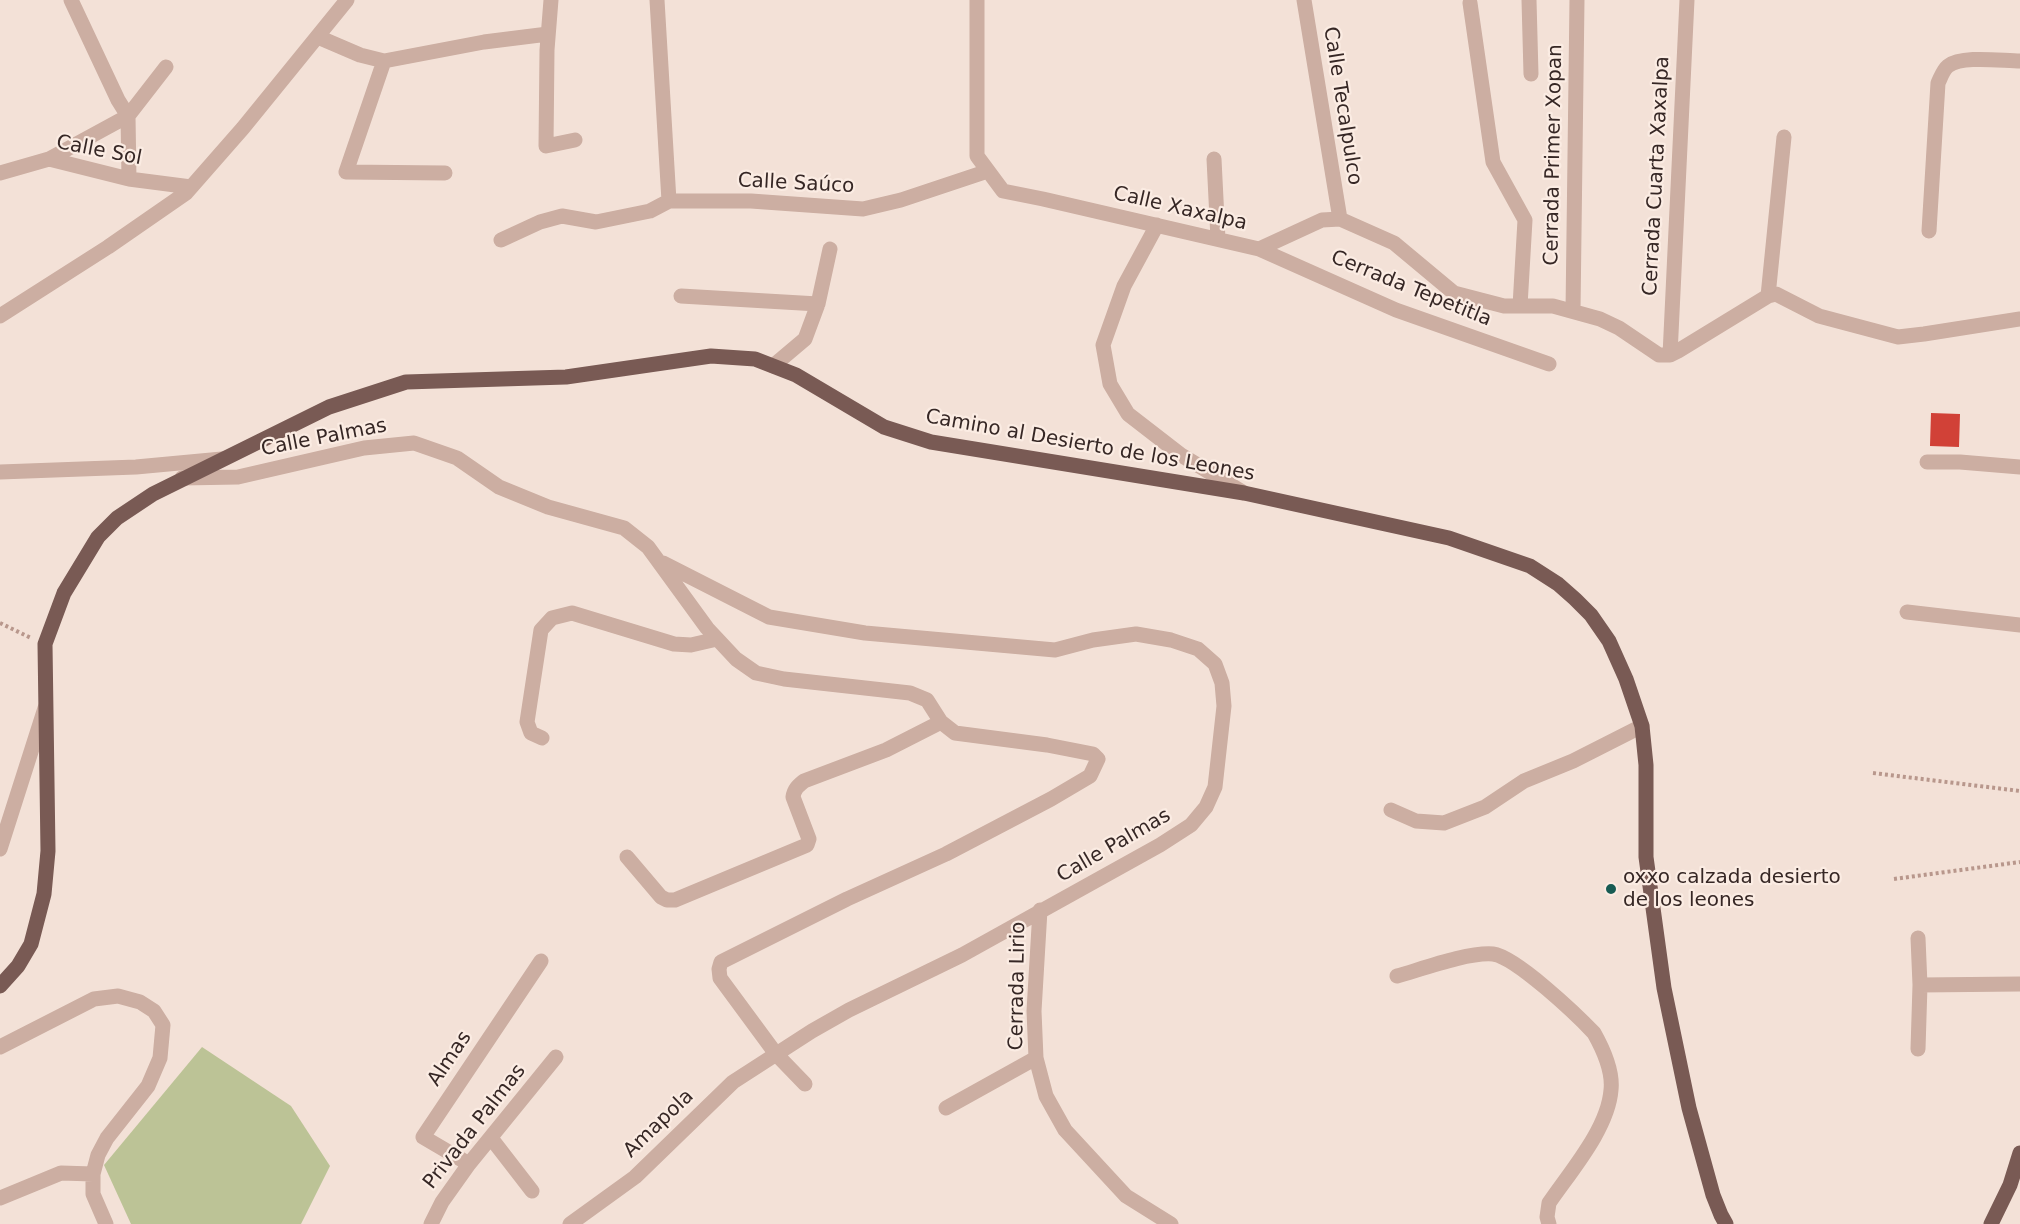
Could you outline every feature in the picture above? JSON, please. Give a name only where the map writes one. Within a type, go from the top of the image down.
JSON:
[{"type":"main road","name":"Camino al Desierto de los Leones","points":[[0,986],[18,966],[31,944],[44,894],[48,851],[45,644],[64,593],[98,537],[117,518],[182,478],[329,407],[406,382],[566,377],[711,356],[755,359],[796,375],[884,427],[931,442],[1244,493],[1449,538],[1530,566],[1558,584],[1591,615],[1609,641],[1620,663],[1642,726],[1646,765],[1646,857],[1664,988],[1689,1108],[1713,1195],[1726,1224]]},
{"type":"main road","points":[[1991,1224],[2010,1185],[2020,1153]]},
{"type":"street","points":[[71,0],[118,100],[128,116],[129,179]]},
{"type":"street","points":[[0,316],[108,247],[186,193],[347,0]]},
{"type":"street","points":[[551,0],[548,34],[546,146],[575,140]]},
{"type":"street","points":[[501,240],[540,222],[562,216],[596,222],[650,212],[669,201],[657,0]]},
{"type":"street","name":"Calle Xaxalpa","points":[[977,0],[977,156],[1003,191],[1259,249],[1322,220],[1340,219]]},
{"type":"street","name":"Calle Tecalpulco","points":[[1304,0],[1340,219]]},
{"type":"street","points":[[1529,0],[1531,74]]},
{"type":"street","name":"Cerrada Primer Xopan","points":[[1573,311],[1577,0]]},
{"type":"street","name":"Cerrada Cuarta Xaxalpa","points":[[1670,355],[1687,0]]},
{"type":"street","points":[[1470,3],[1493,162],[1525,220],[1520,306]]},
{"type":"street","points":[[318,37],[360,56],[384,61],[484,42],[548,34]]},
{"type":"street","points":[[1929,231],[1938,83],[1943,72],[1948,66],[1967,60],[2020,61]]},
{"type":"street","points":[[384,61],[346,172],[445,173]]},
{"type":"street","points":[[50,159],[128,116],[166,67]]},
{"type":"street","points":[[1768,296],[1784,137]]},
{"type":"street","name":"Calle Sol","points":[[0,173],[50,159],[129,179],[191,187]]},
{"type":"street","points":[[1214,159],[1218,239]]},
{"type":"street","name":"Calle Saúco","points":[[669,201],[751,201],[863,209],[901,200],[988,171]]},
{"type":"street","points":[[1340,219],[1358,225],[1394,243],[1454,293],[1504,306],[1553,306],[1600,319],[1619,328],[1659,355],[1670,355],[1768,296],[1776,294],[1819,316],[1898,337],[2020,319]]},
{"type":"street","points":[[1157,225],[1124,286],[1104,345],[1110,384],[1128,414],[1181,455],[1244,493]]},
{"type":"street","points":[[773,366],[805,339],[818,304],[830,249]]},
{"type":"street","name":"Cerrada Tepetitla","points":[[1259,249],[1396,310],[1549,364]]},
{"type":"street","points":[[681,296],[818,304]]},
{"type":"street","name":"Calle Palmas","points":[[182,478],[238,477],[364,448],[414,443],[457,458],[499,486],[548,507],[624,528],[648,547],[717,639],[736,659],[756,673],[784,679],[910,693],[927,700],[941,722],[955,733],[1083,750],[1093,754],[1098,759],[1090,776],[1051,799],[946,854],[847,899],[721,962],[720,978],[776,1054],[805,1084]]},
{"type":"street","points":[[0,472],[136,466],[222,459]]},
{"type":"street","points":[[1927,462],[2020,467]]},
{"type":"street","name":"Calle Palmas","points":[[659,561],[769,617],[865,633],[1055,650],[1093,640],[1136,634],[1171,640],[1198,649],[1215,664],[1222,683],[1224,706],[1215,787],[1206,807],[1191,825],[1083,889],[1040,910],[962,955],[849,1010],[776,1054]]},
{"type":"street","points":[[1907,612],[2020,625]]},
{"type":"street","points":[[542,738],[531,733],[526,722],[541,630],[552,618],[572,613],[674,644],[691,645],[717,639]]},
{"type":"street","points":[[0,849],[45,705]]},
{"type":"street","points":[[627,857],[661,897],[667,900],[675,900],[770,861],[807,844],[809,839],[807,832],[792,796],[794,790],[804,781],[886,750],[941,722]]},
{"type":"street","points":[[1391,810],[1416,821],[1444,823],[1485,807],[1524,781],[1573,761],[1642,726]]},
{"type":"street","name":"Cerrada Lirio","points":[[1040,910],[1034,1011],[1036,1058],[1046,1096],[1065,1130],[1126,1196],[1171,1224]]},
{"type":"street","points":[[1918,938],[1920,985],[1918,1049]]},
{"type":"street","points":[[1397,976],[1455,960],[1493,954],[1508,959],[1524,970],[1594,1034],[1602,1047],[1610,1075],[1611,1091],[1600,1127],[1549,1203],[1547,1217],[1549,1224]]},
{"type":"street","name":"Almas","points":[[469,1164],[423,1137],[541,961]]},
{"type":"street","points":[[1920,985],[2020,984]]},
{"type":"street","points":[[0,1047],[94,999],[118,996],[140,1002],[154,1011],[163,1025],[160,1058],[148,1086],[107,1138],[98,1155],[93,1173],[93,1194],[106,1224]]},
{"type":"street","name":"Amapola","points":[[570,1224],[635,1176],[733,1082],[776,1054]]},
{"type":"street","name":"Privada Palmas","points":[[431,1224],[441,1202],[469,1164],[556,1057]]},
{"type":"street","points":[[946,1108],[1036,1058]]},
{"type":"street","points":[[491,1138],[532,1191]]},
{"type":"street","points":[[0,1198],[61,1173],[93,1173]]},
{"type":"path","points":[[0,623],[45,644]]},
{"type":"path","points":[[1873,773],[2020,791]]},
{"type":"path","points":[[1894,879],[2020,862]]},
{"type":"green space","points":[[202,1047],[291,1106],[330,1166],[301,1224],[131,1224],[104,1165]]},
{"type":"building","points":[[1931,413],[1960,414],[1959,447],[1930,446]]},
{"type":"place","name":"oxxo calzada desierto de los leones","points":[[1611,889]]}]
